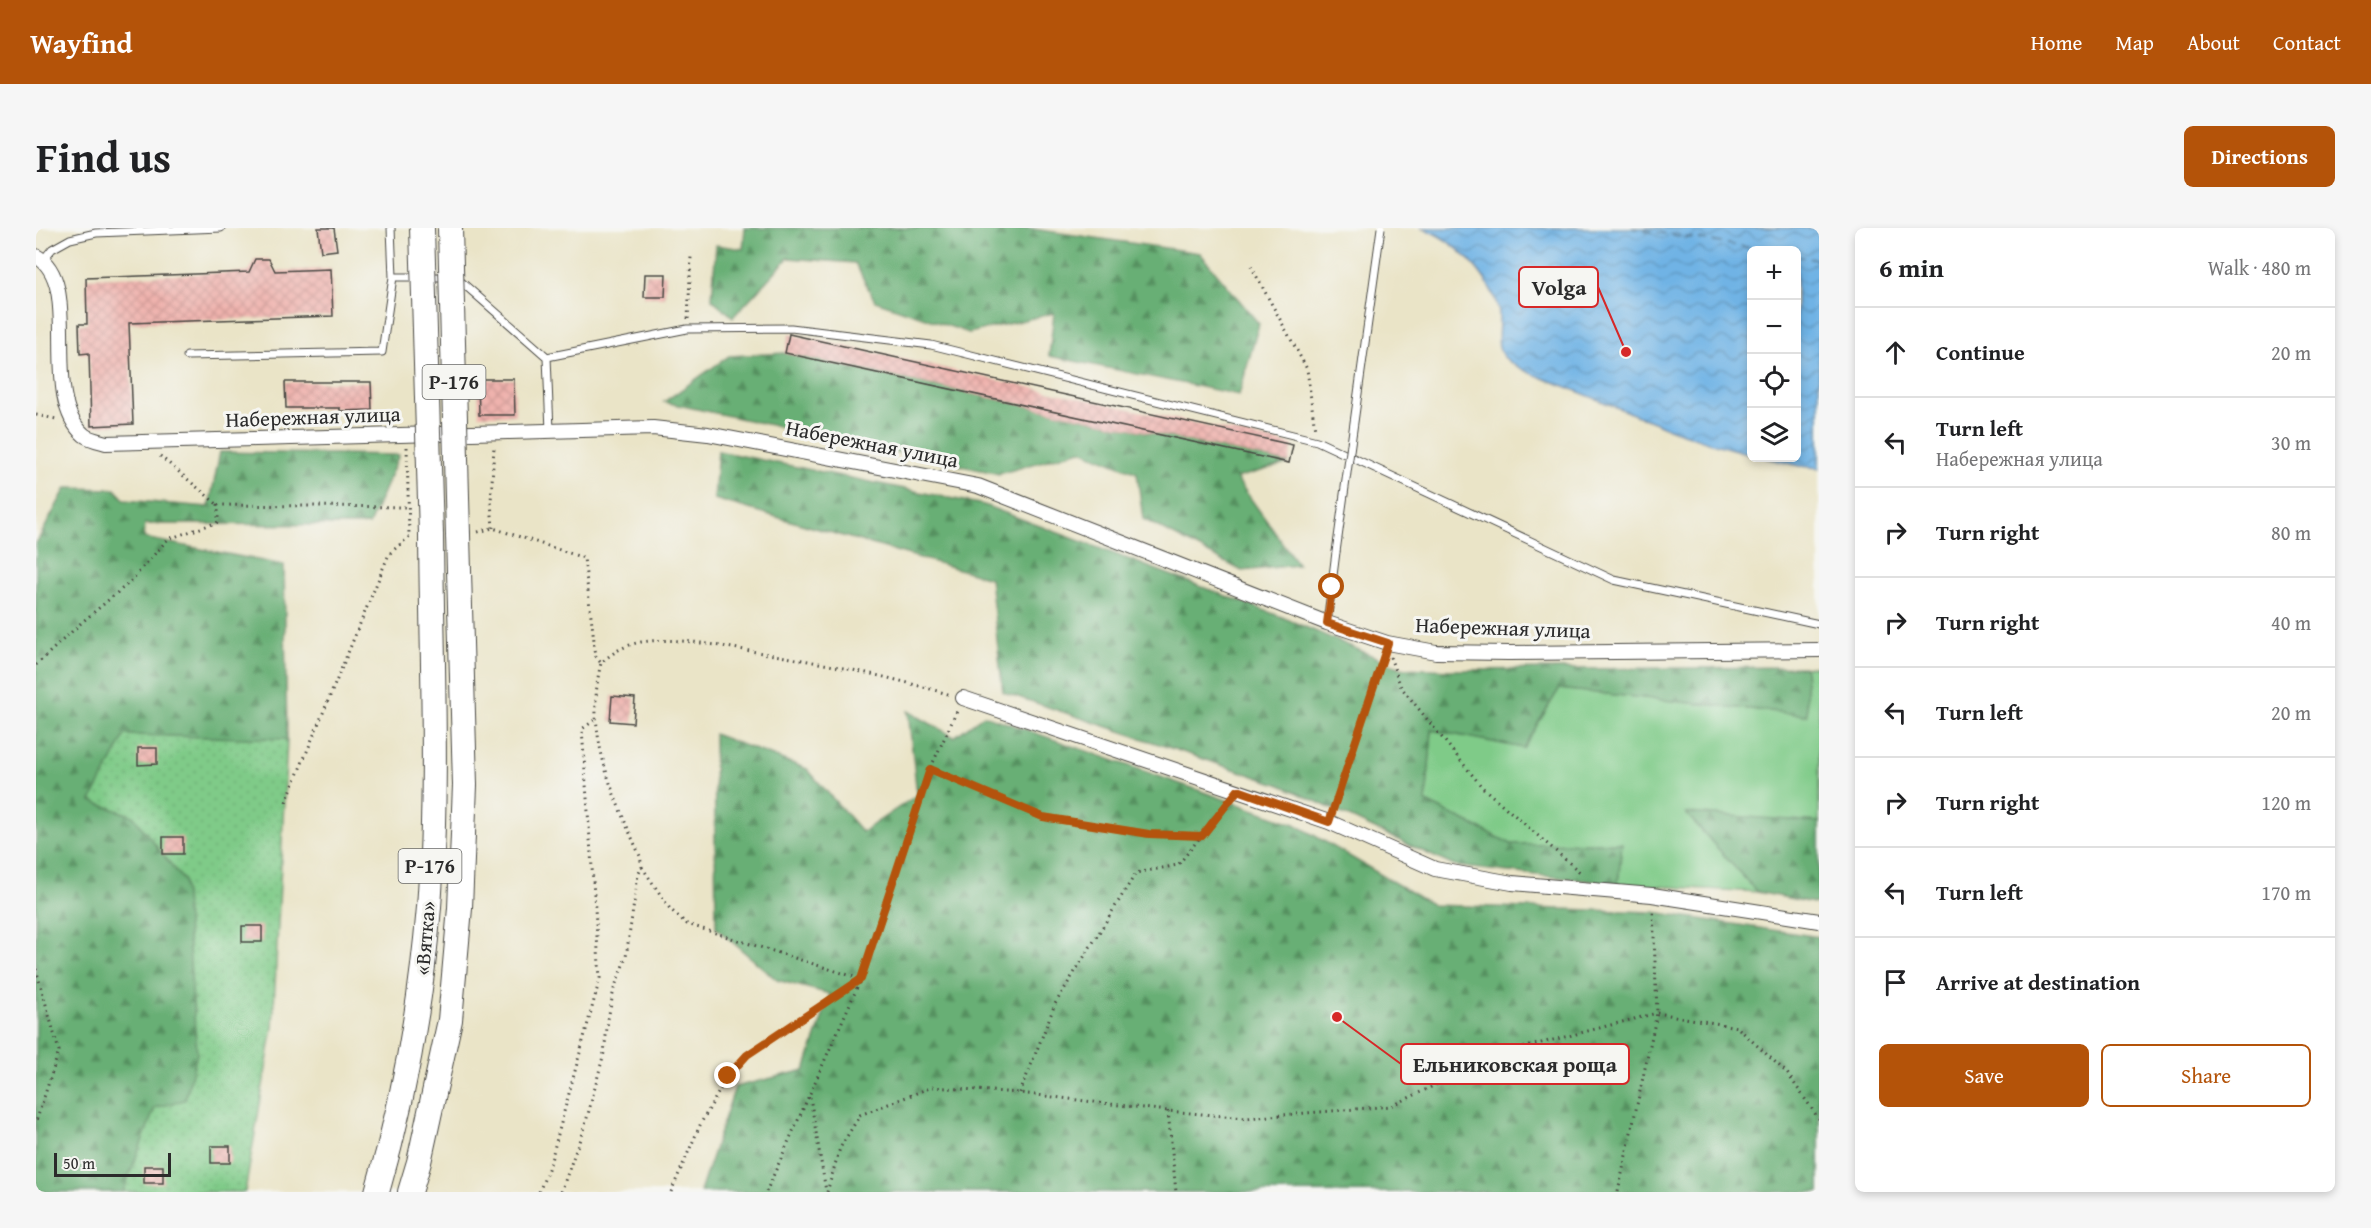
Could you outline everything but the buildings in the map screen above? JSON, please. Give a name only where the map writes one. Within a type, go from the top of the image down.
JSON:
[{"type":"highway","name":"«Вятка»","points":[[377,1192],[389,1152],[418,1012],[429,906],[433,786],[431,535],[422,228]]},
{"type":"highway","name":"«Вятка»","points":[[410,1192],[419,1162],[450,1020],[460,908],[465,785],[450,228]]},
{"type":"street","points":[[39,258],[57,281],[64,399],[72,422]]},
{"type":"street","name":"Набережная улица","points":[[72,422],[86,437],[106,443],[653,428],[708,434],[978,486],[1387,645],[1436,652],[1499,653],[1819,650]]},
{"type":"street","points":[[963,698],[1329,822],[1435,869],[1512,883],[1652,895],[1819,921]]},
{"type":"lane","points":[[39,258],[70,239],[96,233],[221,228]]},
{"type":"lane","points":[[187,356],[382,352],[393,277],[391,228]]},
{"type":"lane","points":[[1327,623],[1381,228]]},
{"type":"lane","points":[[393,277],[456,277],[547,357],[550,431]]},
{"type":"lane","points":[[547,357],[687,330],[791,328],[931,345],[1317,441],[1614,580],[1819,624]]},
{"type":"path","points":[[687,330],[691,257]]},
{"type":"path","points":[[1251,266],[1307,369],[1317,441]]},
{"type":"path","points":[[36,415],[72,422]]},
{"type":"path","points":[[495,432],[491,502],[493,528],[584,558],[596,657],[601,663]]},
{"type":"path","points":[[286,802],[388,554],[409,536],[407,435]]},
{"type":"path","points":[[144,443],[218,505],[408,507]]},
{"type":"path","points":[[36,665],[130,582],[168,539],[218,522],[218,505]]},
{"type":"path","points":[[766,1192],[861,979],[930,769],[963,698],[911,683],[807,660],[699,643],[668,640],[639,643],[615,651],[601,663],[596,683],[596,720],[610,788],[640,856],[642,867],[670,909],[687,924],[861,979]]},
{"type":"path","points":[[1329,822],[1387,645]]},
{"type":"path","points":[[1387,645],[1401,687],[1482,787],[1581,873],[1609,891]]},
{"type":"path","points":[[539,1192],[550,1164],[600,978],[582,729],[596,720]]},
{"type":"path","points":[[930,769],[1043,817],[1149,834],[1202,836]]},
{"type":"path","points":[[1020,1093],[1055,1004],[1136,873],[1178,865],[1238,790]]},
{"type":"path","points":[[561,1192],[586,1122],[604,1053],[614,989],[626,957],[638,875],[642,867]]},
{"type":"path","points":[[1618,1192],[1657,1013],[1652,895]]},
{"type":"path","points":[[36,969],[59,1051],[36,1122]]},
{"type":"path","points":[[671,1192],[701,1123],[728,1076],[747,1055],[861,979]]},
{"type":"path","points":[[827,1192],[840,1148],[860,1115],[932,1087],[1020,1093],[1167,1112],[1246,1118],[1392,1106],[1499,1054],[1657,1013],[1737,1027],[1787,1072],[1819,1119]]},
{"type":"path","points":[[809,1095],[827,1192]]},
{"type":"path","points":[[1167,1112],[1176,1192]]},
{"type":"green space","points":[[745,228],[1026,228],[1200,253],[1259,324],[1239,395],[1049,356],[1054,313],[969,333],[875,301],[855,263],[788,258],[733,317],[712,299],[716,245],[743,249]]},
{"type":"green space","points":[[785,353],[1289,463],[1236,478],[1298,565],[1242,571],[1143,519],[1137,473],[1081,450],[999,474],[664,402],[729,356]]},
{"type":"green space","points":[[718,451],[984,505],[1282,617],[1401,668],[1455,670],[1805,667],[1807,715],[1559,689],[1523,748],[1432,730],[1426,802],[1511,844],[1622,843],[1618,884],[1454,866],[1281,785],[1003,692],[990,578],[714,499]]},
{"type":"green space","points":[[220,452],[399,455],[369,525],[145,524],[144,538],[284,565],[287,739],[125,735],[91,801],[133,816],[184,881],[197,1054],[185,1100],[155,1108],[123,1192],[36,1192],[36,544],[66,488],[115,489],[125,500],[209,507]]},
{"type":"green space","points":[[1819,666],[1819,822],[1687,814],[1757,892],[1618,884],[1621,843],[1511,844],[1426,802],[1432,730],[1523,748],[1559,689],[1807,715],[1805,667]]},
{"type":"green space","points":[[908,711],[954,737],[984,715],[1295,824],[1432,905],[1654,912],[1819,937],[1819,1192],[700,1192],[735,1087],[805,1070],[830,994],[777,980],[716,928],[714,734],[807,769],[862,832],[917,795]]},
{"type":"green space","points":[[125,735],[287,739],[273,1027],[245,1192],[123,1192],[155,1108],[185,1100],[197,1054],[184,881],[133,816],[91,801]]},
{"type":"green space","points":[[1686,813],[1819,822],[1819,904],[1757,892]]},
{"type":"water","points":[[1421,228],[1819,228],[1819,468],[1782,462],[1801,462],[1801,246],[1747,246],[1747,453],[1662,425],[1538,376],[1510,362],[1504,357],[1499,346],[1498,308],[1487,283],[1468,259],[1446,240]]},
{"type":"ferry route","points":[[1630,228],[1747,247]]},
{"type":"ferry route","points":[[1801,257],[1819,260]]},
{"type":"place","name":"Volga","points":[[1626,352]]},
{"type":"place","name":"Ельниковская роща","points":[[1337,1017]]},
{"type":"route","points":[[728,1076],[747,1055],[861,979],[930,769],[1043,817],[1149,834],[1202,836],[1238,790],[1329,822],[1388,643],[1327,623],[1332,587]]}]
